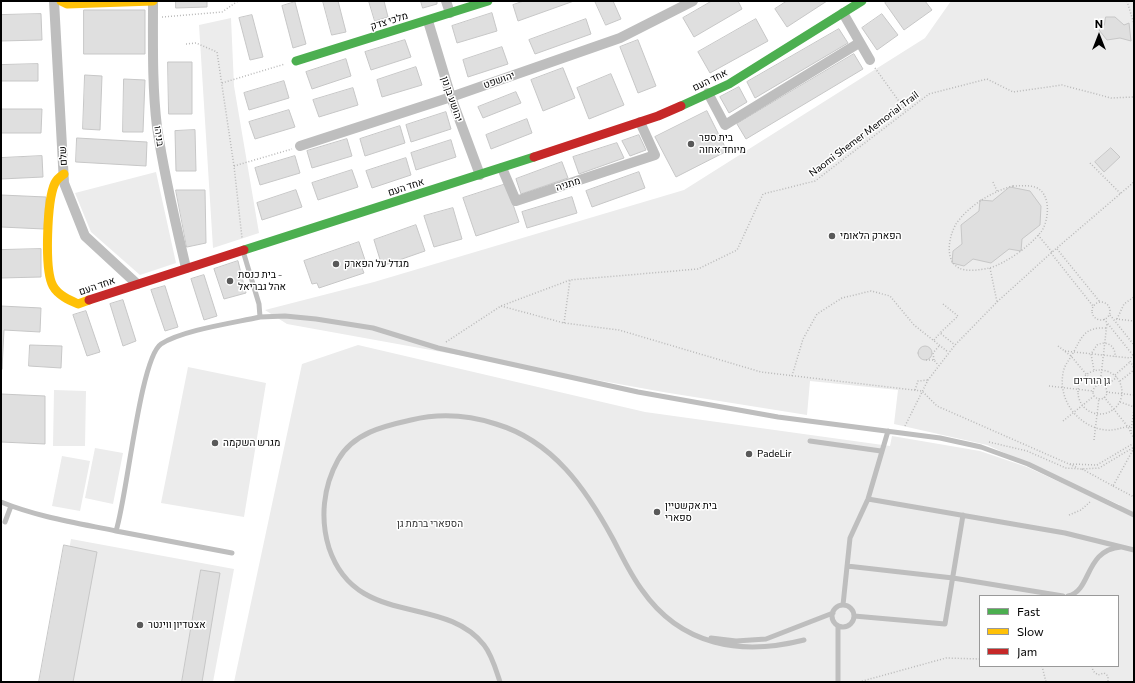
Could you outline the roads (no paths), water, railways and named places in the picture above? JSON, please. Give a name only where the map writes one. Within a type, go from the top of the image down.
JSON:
[{"type":"street","name":"שלם","points":[[54,1],[64,183],[84,236],[137,284]]},
{"type":"street","points":[[61,1],[66,4],[153,1]]},
{"type":"street","name":"בניהו","points":[[153,1],[153,53],[157,126],[166,185],[186,268]]},
{"type":"street","points":[[446,1],[450,13]]},
{"type":"street","name":"מלכי צדק","points":[[296,61],[488,1]]},
{"type":"street","name":"יהושפט","points":[[300,146],[451,97],[620,38],[694,1]]},
{"type":"street","name":"אחד העם","points":[[64,174],[55,181],[50,202],[48,262],[51,282],[60,296],[78,304],[186,268],[502,168],[658,116],[729,84],[861,1]]},
{"type":"street","points":[[844,13],[859,43],[870,60]]},
{"type":"street","name":"יהושע בן נון","points":[[428,21],[451,97],[480,175]]},
{"type":"street","points":[[708,93],[725,125],[859,43]]},
{"type":"street","name":"מתניה","points":[[502,168],[516,201],[655,155],[640,122]]},
{"type":"lane","points":[[243,250],[259,304],[260,317]]},
{"type":"lane","points":[[116,531],[125,493],[144,378],[154,350],[161,344],[190,333],[260,317],[285,316],[316,319],[373,328],[438,348],[638,392],[778,417],[940,438],[981,448],[1028,464],[1134,515]]},
{"type":"lane","points":[[500,682],[485,646],[468,630],[451,620],[386,604],[364,593],[350,582],[330,551],[323,526],[325,493],[338,459],[356,440],[372,430],[419,418],[447,414],[481,419],[508,427],[524,435],[559,460],[586,492],[643,593],[671,621],[694,635],[713,642],[752,648],[784,645],[804,640]]},
{"type":"lane","points":[[843,605],[850,538],[868,499],[888,431]]},
{"type":"lane","points":[[810,441],[881,451]]},
{"type":"lane","points":[[868,499],[1065,533],[1131,549]]},
{"type":"lane","points":[[1,502],[51,518],[232,553]]},
{"type":"lane","points":[[5,522],[11,506]]},
{"type":"lane","points":[[854,616],[946,624],[963,515]]},
{"type":"lane","points":[[1070,595],[1080,590],[1089,569],[1103,554],[1115,548],[1131,549]]},
{"type":"lane","points":[[847,566],[953,578],[1057,595]]},
{"type":"lane","points":[[694,635],[736,641],[766,639],[833,612],[836,608],[843,605]]},
{"type":"lane","points":[[838,626],[849,625],[854,616],[852,610],[843,605]]},
{"type":"lane","points":[[833,612],[833,621],[838,626],[838,682]]},
{"type":"place","name":"בית ספר מיוחד אחוה","points":[[691,144]]},
{"type":"place","name":"הפארק הלאומי","points":[[832,236]]},
{"type":"place","name":"מגדל על הפארק","points":[[336,264]]},
{"type":"place","name":"בית כנסת - אהל גבריאל","points":[[230,281]]},
{"type":"place","name":"מגרש השקמה","points":[[215,443]]},
{"type":"place","name":"PadeLir","points":[[749,454]]},
{"type":"place","name":"בית אקשטיין ספארי","points":[[657,512]]},
{"type":"place","name":"אצטדיון ווינטר","points":[[140,625]]},
{"type":"park label","name":"גן הורדים","points":[[1092,381]]},
{"type":"park label","name":"הספארי ברמת גן","points":[[430,524]]}]
